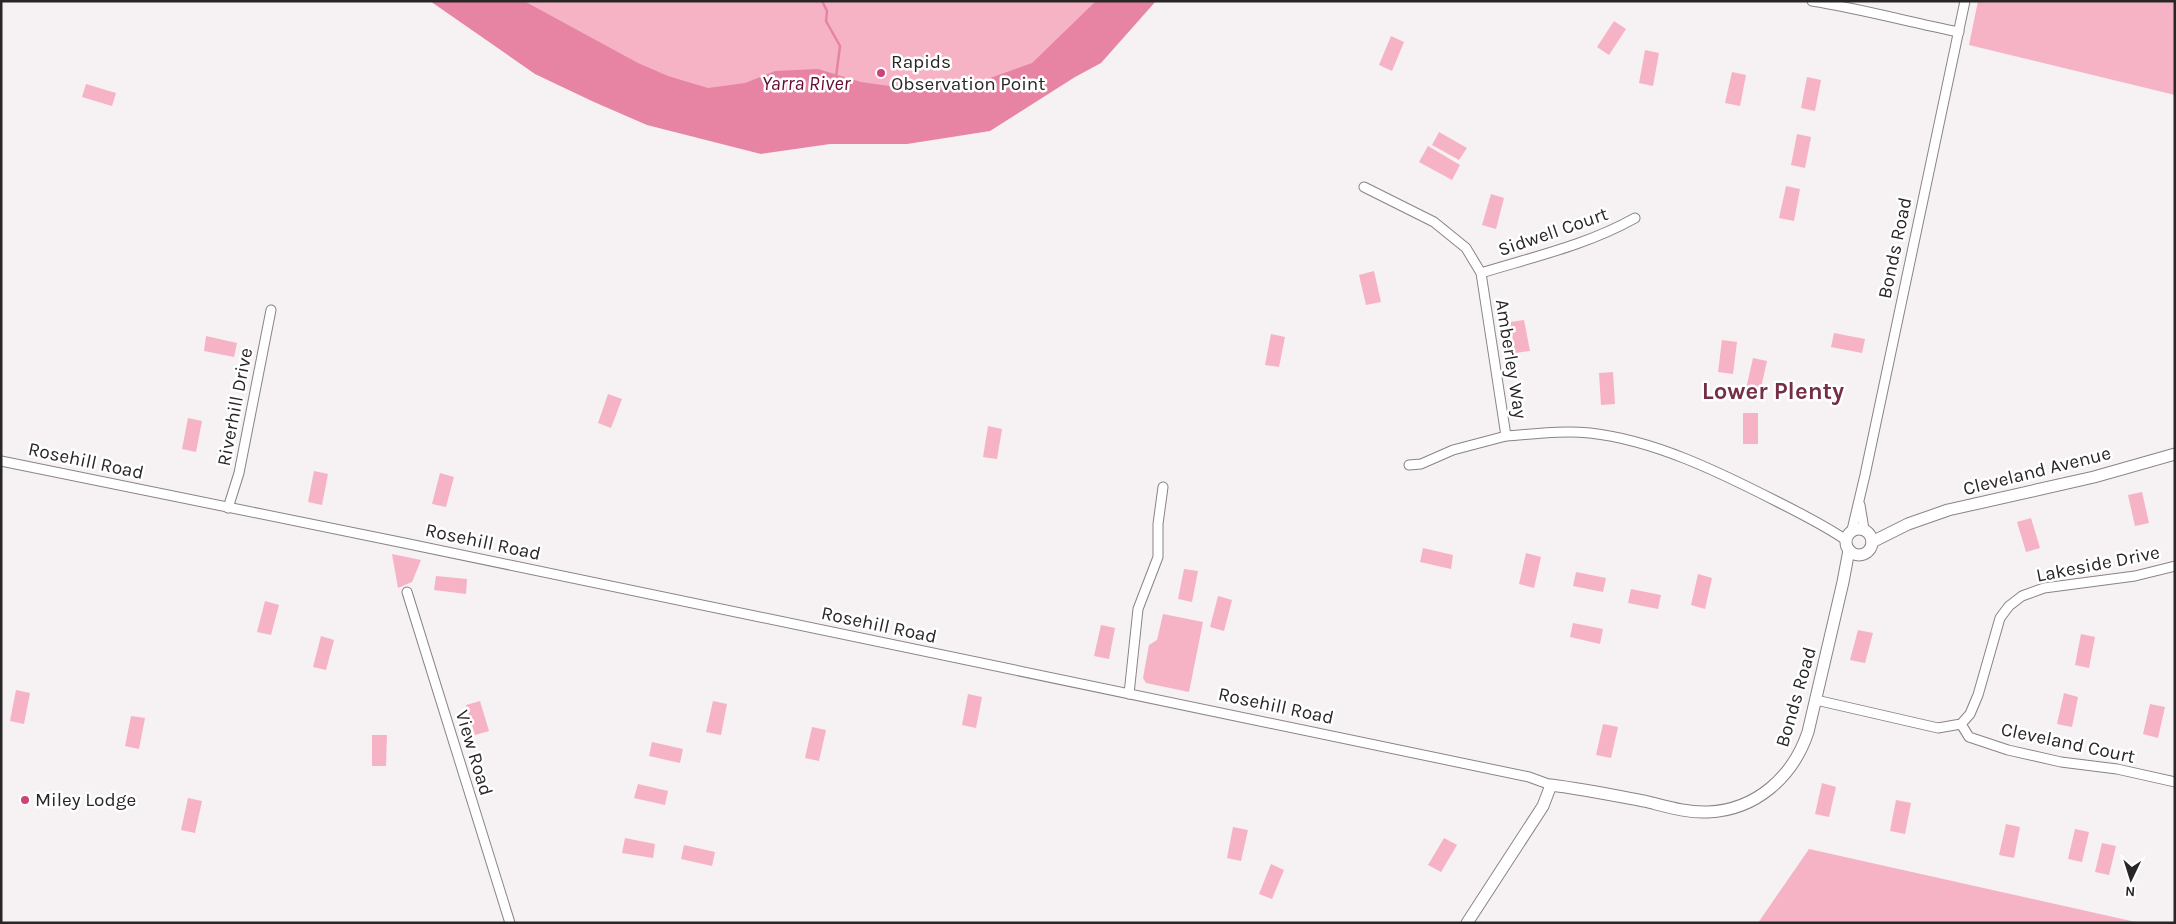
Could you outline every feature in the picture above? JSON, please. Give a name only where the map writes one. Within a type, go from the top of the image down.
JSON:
[{"type":"street","points":[[1812,1],[1853,7],[1906,22],[1959,32]]},
{"type":"street","name":"Bonds Road","points":[[1749,801],[1776,784],[1796,762],[1805,741],[1843,582],[1857,539],[1859,503],[1965,1]]},
{"type":"street","name":"Amberley Way","points":[[1364,187],[1434,222],[1466,248],[1481,273],[1506,436],[1547,432],[1590,433],[1647,444],[1741,483],[1828,528],[1857,539]]},
{"type":"street","name":"Sidwell Court","points":[[1481,273],[1583,242],[1607,233],[1635,218]]},
{"type":"street","name":"Riverhill Drive","points":[[228,508],[239,473],[271,310]]},
{"type":"street","points":[[1410,465],[1422,464],[1453,450],[1506,436]]},
{"type":"street","name":"Cleveland Avenue","points":[[1857,539],[1948,510],[2094,476],[2175,454]]},
{"type":"street","name":"Rosehill Road","points":[[1,461],[1529,777],[1550,785],[1576,787],[1694,811],[1721,810],[1749,801]]},
{"type":"street","points":[[1129,694],[1138,609],[1158,557],[1158,518],[1163,487]]},
{"type":"street","name":"Lakeside Drive","points":[[1961,724],[1970,714],[1978,696],[2000,618],[2009,606],[2022,596],[2044,588],[2135,576],[2175,566]]},
{"type":"street","name":"View Road","points":[[407,592],[510,923]]},
{"type":"street","points":[[1816,700],[1938,728],[1961,724]]},
{"type":"street","name":"Cleveland Court","points":[[1961,724],[1969,737],[2008,750],[2061,762],[2117,769],[2175,782]]},
{"type":"street","points":[[1467,923],[1543,806],[1550,785]]},
{"type":"shaded area","points":[[510,1],[1116,1],[1086,36],[988,95],[715,101]]},
{"type":"shaded area","points":[[1978,1],[2175,1],[2175,95],[1969,45]]},
{"type":"shaded area","points":[[1614,21],[1626,29],[1609,55],[1597,47]]},
{"type":"shaded area","points":[[1391,36],[1404,42],[1392,71],[1379,65]]},
{"type":"shaded area","points":[[1645,50],[1659,53],[1653,86],[1639,83]]},
{"type":"shaded area","points":[[1732,72],[1746,75],[1740,106],[1725,103]]},
{"type":"shaded area","points":[[1807,77],[1821,80],[1815,111],[1801,108]]},
{"type":"shaded area","points":[[86,84],[116,93],[112,106],[82,97]]},
{"type":"shaded area","points":[[1439,132],[1467,148],[1459,160],[1432,145]]},
{"type":"shaded area","points":[[1797,134],[1811,137],[1805,168],[1791,165]]},
{"type":"shaded area","points":[[1428,146],[1460,165],[1452,180],[1419,162]]},
{"type":"shaded area","points":[[1786,186],[1800,189],[1794,221],[1779,218]]},
{"type":"shaded area","points":[[1491,194],[1504,198],[1496,229],[1482,225]]},
{"type":"shaded area","points":[[1374,271],[1381,302],[1366,305],[1359,275]]},
{"type":"shaded area","points":[[1524,320],[1530,351],[1515,353],[1510,322]]},
{"type":"shaded area","points":[[1834,333],[1865,339],[1862,353],[1831,347]]},
{"type":"shaded area","points":[[1271,334],[1285,337],[1279,367],[1265,365]]},
{"type":"shaded area","points":[[206,336],[237,343],[234,357],[204,351]]},
{"type":"shaded area","points":[[1722,340],[1737,342],[1733,374],[1718,372]]},
{"type":"shaded area","points":[[1753,358],[1767,361],[1760,392],[1746,389]]},
{"type":"shaded area","points":[[1613,372],[1615,404],[1601,405],[1599,373]]},
{"type":"shaded area","points":[[608,394],[622,399],[611,428],[598,423]]},
{"type":"shaded area","points":[[1743,413],[1758,413],[1758,444],[1743,444]]},
{"type":"shaded area","points":[[188,418],[202,421],[196,452],[182,449]]},
{"type":"shaded area","points":[[988,426],[1002,429],[997,459],[983,457]]},
{"type":"shaded area","points":[[314,471],[328,474],[322,505],[308,502]]},
{"type":"shaded area","points":[[440,473],[454,477],[446,507],[432,504]]},
{"type":"shaded area","points":[[2142,492],[2149,523],[2135,526],[2128,495]]},
{"type":"shaded area","points":[[2031,518],[2040,548],[2026,552],[2017,522]]},
{"type":"shaded area","points":[[1423,548],[1453,555],[1451,569],[1420,562]]},
{"type":"shaded area","points":[[1526,553],[1541,557],[1534,588],[1519,584]]},
{"type":"shaded area","points":[[392,554],[421,560],[412,582],[398,588]]},
{"type":"shaded area","points":[[1184,569],[1198,571],[1192,602],[1178,599]]},
{"type":"shaded area","points":[[1576,572],[1606,578],[1603,592],[1573,586]]},
{"type":"shaded area","points":[[1698,574],[1712,578],[1705,609],[1691,605]]},
{"type":"shaded area","points":[[436,576],[467,579],[466,594],[434,590]]},
{"type":"shaded area","points":[[1631,589],[1661,595],[1658,609],[1628,603]]},
{"type":"shaded area","points":[[1218,596],[1232,600],[1224,631],[1210,627]]},
{"type":"shaded area","points":[[265,601],[279,605],[271,635],[257,632]]},
{"type":"shaded area","points":[[1163,614],[1203,622],[1189,692],[1146,683],[1143,678],[1149,645],[1157,640]]},
{"type":"shaded area","points":[[1573,623],[1603,629],[1600,644],[1570,637]]},
{"type":"shaded area","points":[[1101,625],[1115,628],[1109,659],[1094,656]]},
{"type":"shaded area","points":[[1858,630],[1873,633],[1865,663],[1850,660]]},
{"type":"shaded area","points":[[2081,634],[2095,637],[2089,668],[2075,665]]},
{"type":"shaded area","points":[[321,636],[334,640],[326,670],[313,667]]},
{"type":"shaded area","points":[[16,690],[30,693],[24,724],[10,721]]},
{"type":"shaded area","points":[[2064,693],[2078,697],[2072,727],[2057,724]]},
{"type":"shaded area","points":[[968,694],[982,697],[976,728],[962,725]]},
{"type":"shaded area","points":[[480,701],[489,731],[475,735],[466,705]]},
{"type":"shaded area","points":[[713,701],[727,704],[721,735],[706,732]]},
{"type":"shaded area","points":[[2150,704],[2165,707],[2158,738],[2143,734]]},
{"type":"shaded area","points":[[131,716],[145,718],[139,749],[125,746]]},
{"type":"shaded area","points":[[1603,724],[1618,727],[1611,758],[1596,755]]},
{"type":"shaded area","points":[[812,727],[826,730],[819,761],[805,758]]},
{"type":"shaded area","points":[[372,735],[387,735],[386,766],[372,766]]},
{"type":"shaded area","points":[[652,742],[683,749],[680,763],[649,756]]},
{"type":"shaded area","points":[[1822,783],[1836,787],[1829,817],[1815,814]]},
{"type":"shaded area","points":[[638,784],[668,791],[665,805],[634,798]]},
{"type":"shaded area","points":[[188,798],[202,801],[195,833],[181,830]]},
{"type":"shaded area","points":[[1896,800],[1911,803],[1905,834],[1890,831]]},
{"type":"shaded area","points":[[2006,824],[2020,827],[2014,858],[1999,855]]},
{"type":"shaded area","points":[[1233,827],[1248,830],[1241,861],[1227,858]]},
{"type":"shaded area","points":[[2075,829],[2089,832],[2082,862],[2068,859]]},
{"type":"shaded area","points":[[625,838],[655,844],[653,858],[622,853]]},
{"type":"shaded area","points":[[1444,838],[1457,845],[1441,872],[1428,865]]},
{"type":"shaded area","points":[[2102,843],[2116,846],[2109,875],[2095,872]]},
{"type":"shaded area","points":[[684,845],[715,852],[712,866],[681,859]]},
{"type":"shaded area","points":[[1809,849],[2140,923],[1758,923]]},
{"type":"shaded area","points":[[1271,864],[1284,870],[1272,899],[1259,894]]},
{"type":"water","name":"Yarra River","points":[[430,1],[524,1],[638,63],[668,76],[708,88],[745,83],[775,71],[818,69],[861,82],[925,91],[968,86],[1032,63],[1096,1],[1156,1],[1101,63],[1075,77],[990,131],[907,144],[830,144],[761,154],[647,125],[594,102],[535,74]]},
{"type":"waterway","name":"Yarra River","points":[[822,1],[827,11],[826,21],[840,46],[836,77]]},
{"type":"place","name":"Rapids Observation Point","points":[[881,73]]},
{"type":"place","name":"Miley Lodge","points":[[25,800]]},
{"type":"district","name":"Lower Plenty","points":[[1773,391]]}]
